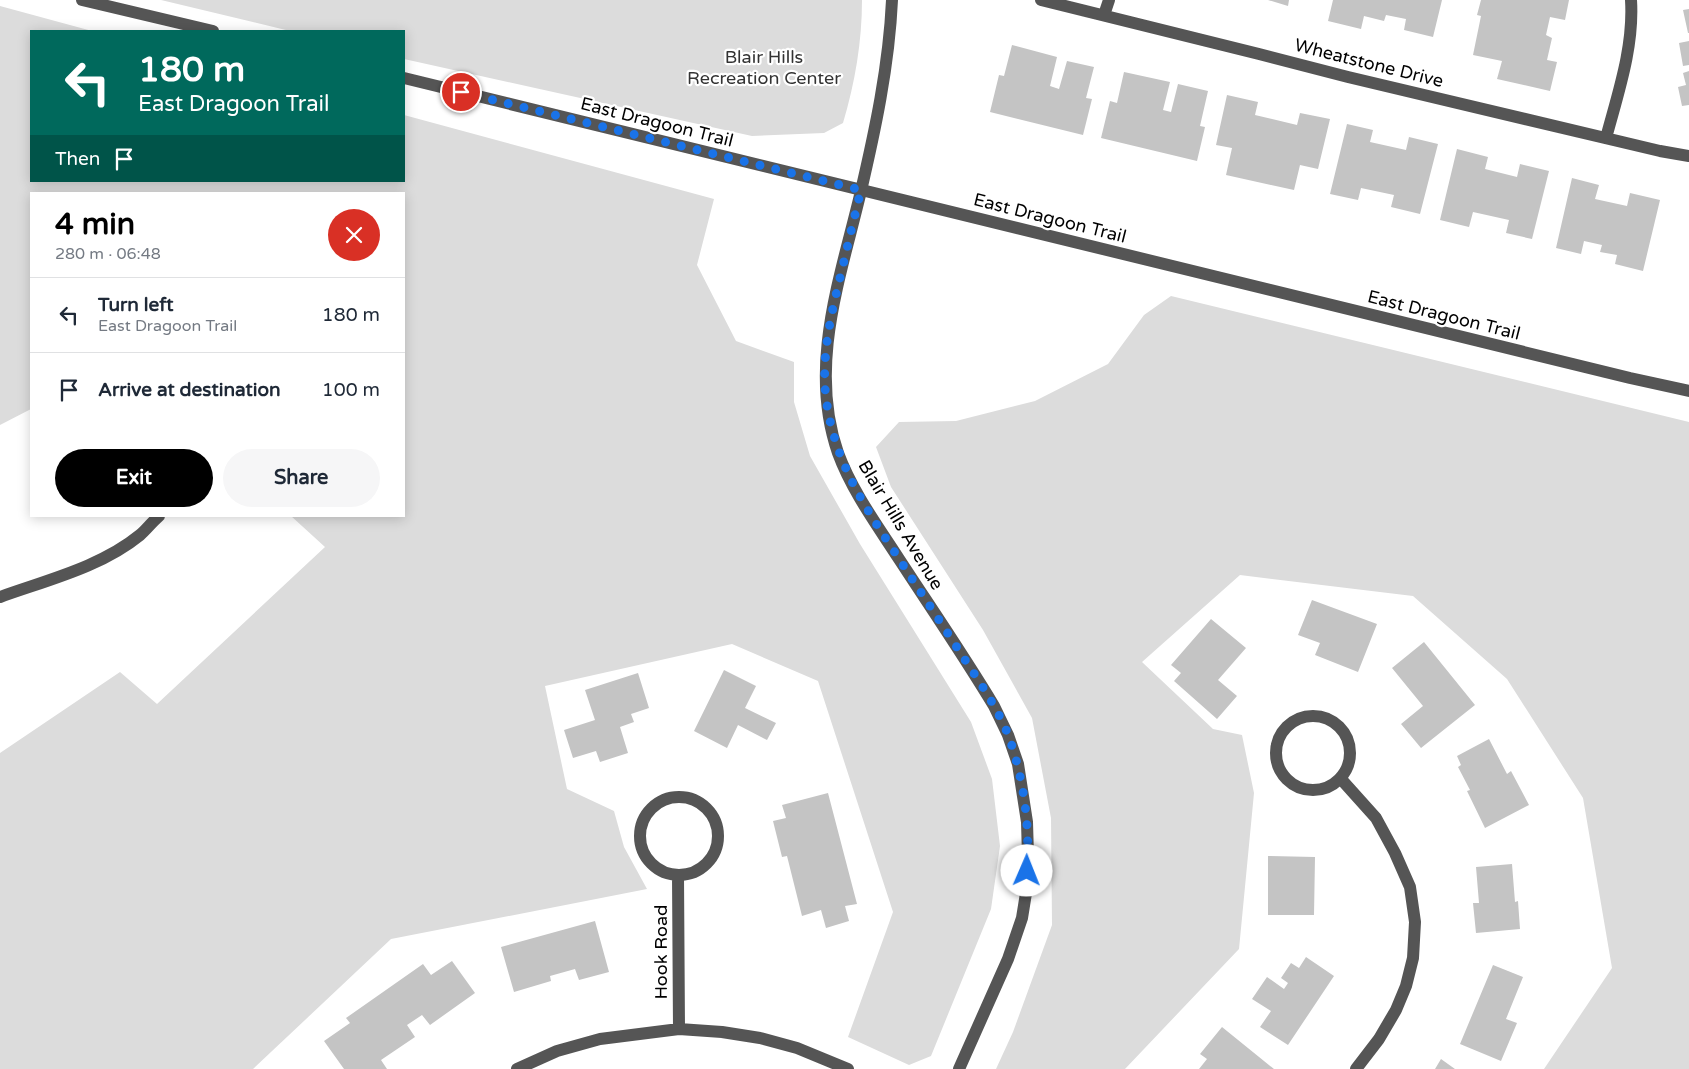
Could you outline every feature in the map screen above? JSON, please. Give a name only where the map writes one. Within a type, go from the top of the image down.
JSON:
[{"type":"street","points":[[82,0],[209,30]]},
{"type":"street","name":"Blair Hills Avenue","points":[[892,0],[891,30],[879,102],[861,190],[831,316],[824,375],[832,431],[839,454],[859,496],[994,706],[1008,735],[1018,764],[1027,822],[1028,856],[1027,887],[1022,918],[1008,959],[959,1069]]},
{"type":"street","name":"Wheatstone Drive","points":[[1041,0],[1348,77],[1660,151],[1689,156]]},
{"type":"street","points":[[1104,15],[1109,0]]},
{"type":"street","points":[[1606,138],[1628,52],[1632,13],[1631,0]]},
{"type":"street","name":"East Dragoon Trail","points":[[405,78],[1689,392]]},
{"type":"street","points":[[0,597],[70,572],[110,555],[140,535],[158,517]]},
{"type":"street","points":[[1316,716],[1329,720],[1341,728],[1348,740],[1350,753],[1348,767],[1341,778],[1330,787],[1316,791],[1303,789],[1290,783],[1281,773],[1276,760],[1276,746],[1281,734],[1290,723],[1302,717],[1316,716]]},
{"type":"street","points":[[1341,778],[1376,818],[1395,853],[1410,887],[1415,922],[1413,958],[1406,986],[1396,1010],[1379,1039],[1356,1069]]},
{"type":"street","points":[[681,796],[696,800],[708,809],[717,822],[719,838],[715,853],[706,865],[693,874],[678,876],[662,872],[650,864],[642,850],[639,835],[643,820],[652,807],[665,799],[681,796]]},
{"type":"street","name":"Hook Road","points":[[678,876],[679,1029]]},
{"type":"street","points":[[517,1069],[557,1052],[600,1039],[679,1029],[722,1032],[760,1038],[797,1048],[848,1069]]},
{"type":"green space","name":"Blair Hills Recreation Center","points":[[161,0],[862,0],[857,62],[843,123],[824,133],[752,136],[405,59],[405,30],[286,30]]},
{"type":"green space","points":[[0,6],[88,30],[30,30],[30,182],[405,182],[405,115],[714,199],[697,265],[736,341],[794,362],[794,402],[810,456],[860,544],[971,722],[992,779],[1000,846],[991,909],[931,1056],[909,1065],[848,1037],[893,912],[818,681],[732,644],[545,686],[567,789],[614,811],[624,847],[647,889],[391,939],[253,1069],[0,1069],[0,753],[120,672],[157,704],[325,547],[292,517],[405,517],[405,192],[30,192],[30,410],[0,425]]},
{"type":"green space","points":[[1171,296],[1689,422],[1689,1069],[1544,1069],[1612,968],[1583,798],[1507,679],[1413,596],[1240,575],[1142,662],[1213,729],[1242,735],[1254,793],[1239,949],[1125,1069],[996,1069],[1013,1032],[1052,925],[1051,818],[1032,718],[983,630],[891,487],[876,447],[899,422],[956,421],[1035,401],[1108,364],[1144,315]]},
{"type":"building","points":[[1268,0],[1289,0],[1288,6]]},
{"type":"building","points":[[1333,0],[1442,0],[1433,37],[1404,30],[1406,19],[1386,15],[1384,21],[1364,16],[1361,29],[1328,21]]},
{"type":"building","points":[[1481,0],[1569,0],[1565,20],[1550,17],[1546,35],[1552,38],[1547,60],[1557,62],[1550,91],[1497,79],[1502,61],[1473,55],[1481,16],[1477,15]]},
{"type":"building","points":[[1689,9],[1689,33],[1688,33],[1683,10]]},
{"type":"building","points":[[1689,41],[1689,65],[1683,66],[1679,43]]},
{"type":"building","points":[[1012,45],[1057,57],[1050,86],[1059,89],[1067,61],[1094,67],[1086,98],[1092,99],[1083,135],[990,112],[999,75],[1004,76]]},
{"type":"building","points":[[1689,71],[1689,105],[1682,106],[1678,87],[1686,85],[1683,73]]},
{"type":"building","points":[[1124,72],[1170,82],[1163,110],[1171,112],[1178,84],[1208,91],[1200,126],[1205,127],[1197,161],[1101,138],[1110,101],[1117,103]]},
{"type":"building","points":[[1227,95],[1258,102],[1255,115],[1297,125],[1300,113],[1330,119],[1318,169],[1300,165],[1294,190],[1226,175],[1232,148],[1216,145]]},
{"type":"building","points":[[1347,124],[1373,130],[1370,142],[1406,150],[1409,137],[1438,144],[1420,214],[1391,207],[1394,195],[1361,188],[1358,200],[1330,194]]},
{"type":"building","points":[[1457,149],[1488,157],[1485,169],[1517,177],[1520,164],[1549,171],[1532,239],[1506,233],[1509,220],[1473,212],[1469,227],[1440,220]]},
{"type":"building","points":[[1572,178],[1599,185],[1595,199],[1627,206],[1630,193],[1660,200],[1643,271],[1615,264],[1617,255],[1600,252],[1602,245],[1584,241],[1581,254],[1556,248]]},
{"type":"building","points":[[1312,600],[1377,624],[1358,672],[1315,655],[1320,643],[1298,635]]},
{"type":"building","points":[[1211,619],[1246,648],[1218,680],[1237,696],[1217,719],[1174,681],[1181,673],[1171,665]]},
{"type":"building","points":[[1424,642],[1475,705],[1421,748],[1401,724],[1423,706],[1392,668]]},
{"type":"building","points":[[724,670],[756,686],[745,708],[776,723],[767,740],[738,725],[727,748],[694,731]]},
{"type":"building","points":[[638,673],[649,708],[631,714],[634,722],[620,727],[628,753],[600,762],[596,751],[573,758],[564,730],[595,720],[585,690]]},
{"type":"building","points":[[1489,739],[1507,774],[1511,771],[1529,805],[1485,828],[1467,791],[1470,790],[1458,767],[1461,765],[1457,756]]},
{"type":"building","points":[[828,793],[857,904],[845,906],[849,921],[826,928],[821,910],[802,916],[787,856],[782,857],[773,821],[786,818],[782,805]]},
{"type":"building","points":[[1268,856],[1315,857],[1314,915],[1268,915]]},
{"type":"building","points":[[1512,864],[1515,902],[1518,901],[1520,929],[1476,933],[1473,903],[1479,903],[1476,867]]},
{"type":"building","points":[[595,921],[609,972],[579,980],[575,969],[550,976],[551,981],[514,992],[501,947]]},
{"type":"building","points":[[1306,957],[1334,976],[1288,1045],[1260,1027],[1271,1011],[1252,999],[1267,977],[1284,989],[1288,983],[1281,978],[1291,963],[1299,968]]},
{"type":"building","points":[[452,961],[475,993],[430,1025],[422,1015],[407,1025],[415,1037],[381,1060],[387,1069],[344,1069],[324,1041],[350,1023],[346,1018],[423,964],[431,975]]},
{"type":"building","points":[[1493,965],[1523,977],[1506,1019],[1517,1023],[1501,1061],[1460,1044]]},
{"type":"building","points":[[1222,1027],[1274,1069],[1199,1069],[1207,1059],[1200,1054]]},
{"type":"building","points":[[1441,1059],[1455,1069],[1435,1069]]},
{"type":"route","points":[[461,92],[861,190],[831,316],[826,347],[824,375],[832,431],[839,454],[859,496],[975,674],[1008,735],[1018,764],[1027,822],[1027,871]]}]
